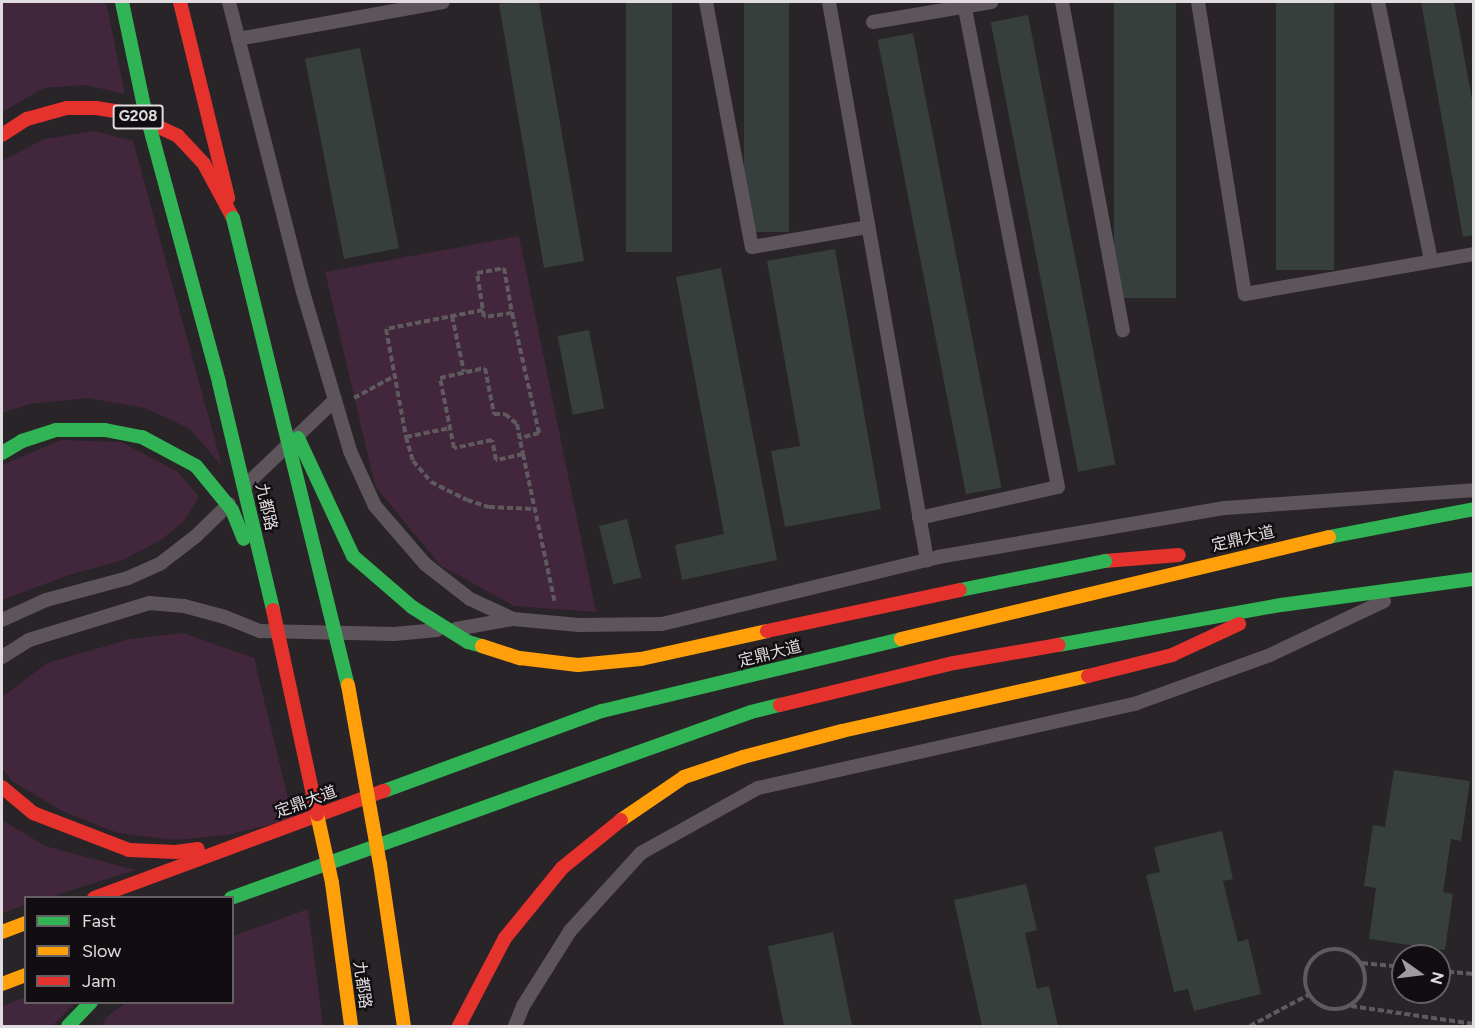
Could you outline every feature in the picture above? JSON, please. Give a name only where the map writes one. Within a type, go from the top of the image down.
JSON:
[{"type":"main road","name":"九都路","points":[[122,2],[144,106],[219,383],[283,652],[332,883],[351,1026]]},
{"type":"main road","points":[[180,2],[351,695],[380,864],[404,1026]]},
{"type":"main road","name":"G208","points":[[2,135],[27,119],[67,108],[96,108],[129,113],[178,136],[204,164],[233,218]]},
{"type":"main road","points":[[269,364],[307,464],[352,556],[412,607],[468,642],[520,658],[578,665],[641,659],[848,613],[1105,561],[1280,547]]},
{"type":"main road","points":[[2,453],[22,441],[56,430],[105,430],[142,437],[196,466],[232,510],[252,558],[283,652]]},
{"type":"main road","name":"定鼎大道","points":[[97,896],[602,711],[1280,547],[1473,509]]},
{"type":"main road","points":[[234,897],[751,712],[954,663],[1281,605],[1422,584],[1473,579]]},
{"type":"main road","points":[[459,1026],[505,938],[562,868],[625,817],[684,777],[743,757],[842,731],[1054,685],[1172,655],[1281,605]]},
{"type":"main road","points":[[2,788],[33,813],[129,850],[176,852],[241,843]]},
{"type":"main road","points":[[2,932],[24,924]]},
{"type":"main road","points":[[2,984],[24,976]]},
{"type":"main road","points":[[68,1026],[89,1004]]},
{"type":"lane","points":[[229,2],[303,292],[350,451],[375,506],[425,564],[470,599],[513,619]]},
{"type":"lane","points":[[238,39],[443,2]]},
{"type":"lane","points":[[706,2],[752,247],[868,227]]},
{"type":"lane","points":[[829,2],[927,560]]},
{"type":"lane","points":[[873,22],[964,4],[991,2]]},
{"type":"lane","points":[[1062,2],[1123,330]]},
{"type":"lane","points":[[1198,2],[1245,294],[1473,254]]},
{"type":"lane","points":[[1378,2],[1431,261]]},
{"type":"lane","points":[[919,518],[1058,487],[964,4]]},
{"type":"lane","points":[[2,620],[46,600],[128,578],[161,563],[216,519],[260,470],[335,400]]},
{"type":"lane","points":[[2,657],[29,640],[149,603],[184,606],[225,617],[260,631],[394,634],[467,628],[513,619],[579,625],[662,624],[927,560],[1224,508],[1473,490]]},
{"type":"lane","points":[[515,1026],[523,1006],[570,931],[641,853],[758,788],[1137,703],[1270,655],[1422,584]]},
{"type":"path","points":[[512,313],[484,317],[477,273],[504,268],[539,434],[520,438]]},
{"type":"path","points":[[483,310],[386,329],[406,437],[413,461],[431,482],[467,500],[489,507],[533,510]]},
{"type":"path","points":[[452,316],[464,372]]},
{"type":"path","points":[[523,454],[496,460],[492,440],[454,448],[440,378],[485,368],[494,414],[505,414],[514,420],[520,438],[523,454],[533,510],[555,604]]},
{"type":"path","points":[[353,399],[396,375]]},
{"type":"path","points":[[406,437],[450,428]]},
{"type":"path","points":[[1391,966],[1362,963],[1343,948],[1319,952],[1305,971],[1308,995],[1327,1009],[1351,1006],[1473,1024]]},
{"type":"path","points":[[1351,1006],[1365,987],[1362,963]]},
{"type":"path","points":[[1451,972],[1473,974]]},
{"type":"path","points":[[1250,1026],[1308,995]]},
{"type":"shaded area","points":[[2,2],[106,2],[125,94],[85,85],[44,88],[2,112]]},
{"type":"shaded area","points":[[94,131],[133,141],[222,466],[190,429],[145,408],[87,398],[30,404],[2,413],[2,161],[44,139]]},
{"type":"shaded area","points":[[519,236],[596,612],[514,606],[441,566],[375,486],[325,272]]},
{"type":"shaded area","points":[[61,440],[121,442],[178,472],[199,497],[184,521],[161,540],[123,560],[69,575],[2,600],[2,465]]},
{"type":"shaded area","points":[[183,633],[254,658],[293,819],[227,835],[175,840],[118,833],[62,811],[12,781],[2,768],[2,697],[47,663],[130,639]]},
{"type":"shaded area","points":[[2,820],[45,846],[135,870],[53,896],[24,896],[24,905],[2,913]]},
{"type":"shaded area","points":[[308,909],[323,1026],[101,1026],[107,1017],[124,1004],[234,1004],[234,936]]},
{"type":"shaded area","points":[[24,997],[24,1004],[74,1004],[52,1026],[2,1026],[2,1006]]},
{"type":"building","points":[[539,2],[584,261],[544,268],[499,4]]},
{"type":"building","points":[[626,2],[672,2],[672,252],[626,252]]},
{"type":"building","points":[[744,2],[789,2],[789,232],[744,232]]},
{"type":"building","points":[[1114,2],[1176,2],[1176,298],[1114,298]]},
{"type":"building","points":[[1276,2],[1334,2],[1334,270],[1276,270]]},
{"type":"building","points":[[1421,2],[1454,2],[1474,110],[1474,235],[1463,237]]},
{"type":"building","points":[[1028,15],[1115,465],[1078,472],[991,22]]},
{"type":"building","points":[[913,33],[1001,487],[966,494],[878,40]]},
{"type":"building","points":[[360,48],[399,248],[344,259],[305,59]]},
{"type":"building","points":[[835,249],[881,509],[785,527],[771,451],[800,446],[767,261]]},
{"type":"building","points":[[721,268],[777,560],[682,580],[675,545],[724,534],[676,277]]},
{"type":"building","points":[[589,330],[604,409],[573,415],[558,336]]},
{"type":"building","points":[[627,519],[642,577],[613,584],[599,526]]},
{"type":"building","points":[[1394,770],[1470,781],[1461,841],[1451,839],[1443,892],[1453,894],[1446,944],[1404,944],[1369,939],[1376,888],[1364,886],[1373,825],[1385,827]]},
{"type":"building","points":[[1222,831],[1233,879],[1223,881],[1238,942],[1248,939],[1261,994],[1194,1011],[1188,989],[1174,992],[1146,875],[1160,872],[1154,847]]},
{"type":"building","points":[[1026,884],[1037,930],[1025,933],[1037,989],[1049,986],[1058,1026],[982,1026],[954,900]]},
{"type":"building","points":[[833,932],[852,1026],[784,1026],[768,946]]},
{"type":"traffic: fast","points":[[122,2],[144,106],[219,383],[273,610]]},
{"type":"traffic: fast","points":[[233,218],[348,685]]},
{"type":"traffic: fast","points":[[2,453],[22,441],[56,430],[105,430],[142,437],[196,466],[232,510],[244,539]]},
{"type":"traffic: fast","points":[[298,438],[353,556],[412,607],[468,642],[482,646]]},
{"type":"traffic: fast","points":[[1329,537],[1474,509]]},
{"type":"traffic: fast","points":[[960,590],[1105,561]]},
{"type":"traffic: fast","points":[[1058,645],[1281,605],[1474,579]]},
{"type":"traffic: fast","points":[[384,791],[602,711],[901,639]]},
{"type":"traffic: fast","points":[[234,897],[751,712],[780,705]]},
{"type":"traffic: fast","points":[[68,1026],[89,1004]]},
{"type":"traffic: slow","points":[[901,639],[1329,537]]},
{"type":"traffic: slow","points":[[482,646],[520,658],[578,665],[641,659],[767,631]]},
{"type":"traffic: slow","points":[[621,820],[684,777],[743,757],[842,731],[1088,676]]},
{"type":"traffic: slow","points":[[348,685],[380,864],[404,1026]]},
{"type":"traffic: slow","points":[[317,814],[332,883],[351,1026]]},
{"type":"traffic: slow","points":[[2,932],[24,924]]},
{"type":"traffic: slow","points":[[2,984],[24,976]]},
{"type":"traffic: jam","points":[[180,2],[228,198]]},
{"type":"traffic: jam","points":[[2,135],[27,119],[67,108],[96,108],[129,113],[178,136],[204,164],[233,218]]},
{"type":"traffic: jam","points":[[1105,561],[1179,555]]},
{"type":"traffic: jam","points":[[767,631],[960,590]]},
{"type":"traffic: jam","points":[[273,610],[317,814]]},
{"type":"traffic: jam","points":[[1088,676],[1172,655],[1239,624]]},
{"type":"traffic: jam","points":[[780,705],[954,663],[1058,645]]},
{"type":"traffic: jam","points":[[2,787],[33,813],[129,850],[176,852],[198,849]]},
{"type":"traffic: jam","points":[[99,896],[384,791]]},
{"type":"traffic: jam","points":[[459,1026],[505,938],[562,868],[621,820]]}]
